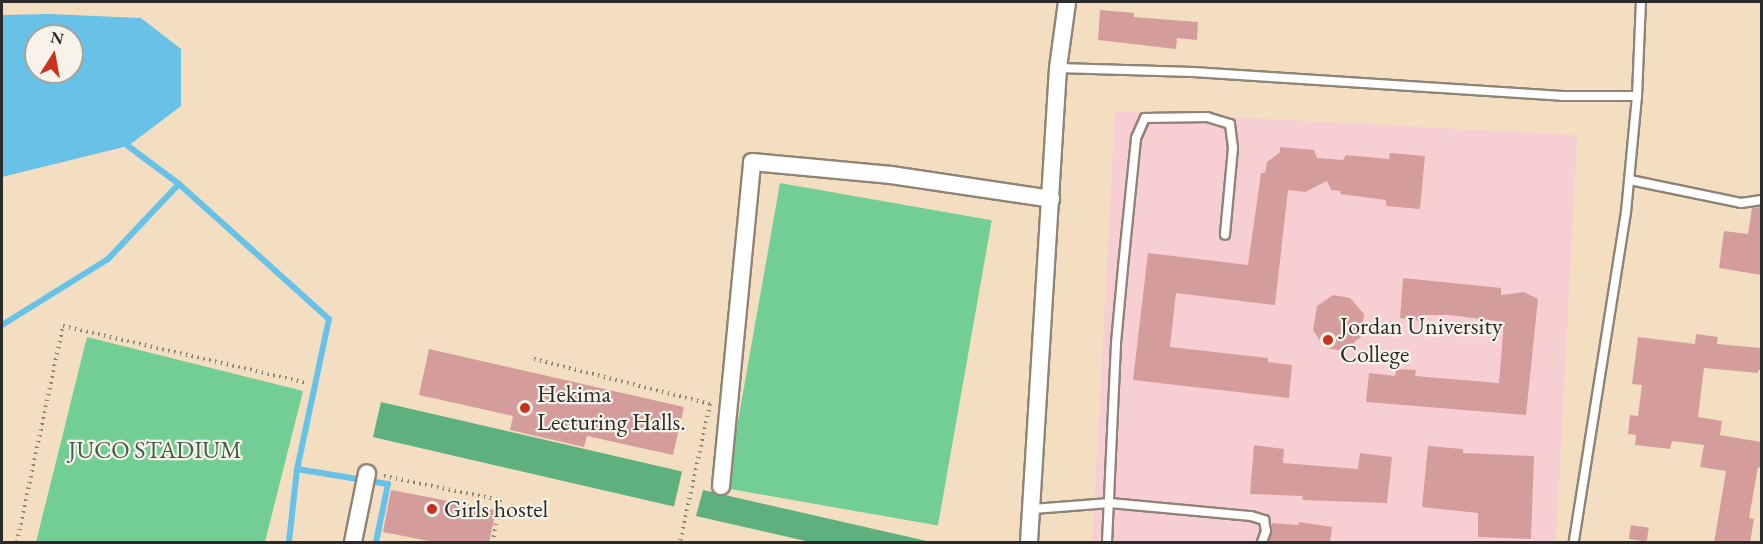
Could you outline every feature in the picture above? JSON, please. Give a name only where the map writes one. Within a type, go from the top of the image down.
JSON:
[{"type":"street","points":[[1029,543],[1033,509],[1059,68],[1067,2]]},
{"type":"street","points":[[722,486],[752,162],[891,175],[1051,199]]},
{"type":"street","points":[[353,543],[367,473]]},
{"type":"lane","points":[[1574,543],[1630,180],[1637,96],[1641,2]]},
{"type":"lane","points":[[1059,68],[1204,72],[1562,96],[1637,96]]},
{"type":"lane","points":[[1107,543],[1116,343],[1136,138],[1145,118],[1207,117],[1230,124],[1233,148],[1225,234]]},
{"type":"lane","points":[[1630,180],[1741,202],[1761,200]]},
{"type":"lane","points":[[1033,509],[1110,502],[1251,516],[1264,520],[1266,531],[1262,543]]},
{"type":"path","points":[[17,543],[63,326],[308,383]]},
{"type":"path","points":[[534,359],[710,404],[680,543]]},
{"type":"path","points":[[367,473],[500,500],[493,543]]},
{"type":"shaded area","name":"Jordan University College","points":[[1115,111],[1577,135],[1556,542],[1092,542]]},
{"type":"green space","points":[[780,183],[992,220],[938,526],[726,488]]},
{"type":"green space","name":"JUCO STADIUM","points":[[87,337],[303,391],[265,542],[36,542]]},
{"type":"green space","points":[[381,402],[682,472],[674,507],[373,437]]},
{"type":"green space","points":[[703,490],[931,542],[810,542],[696,516]]},
{"type":"water","points":[[49,14],[141,18],[181,49],[181,106],[128,146],[2,177],[2,15]]},
{"type":"building","points":[[1100,10],[1134,13],[1134,17],[1198,22],[1197,40],[1177,38],[1176,49],[1098,40]]},
{"type":"building","points":[[1280,147],[1314,150],[1317,158],[1343,160],[1346,155],[1389,159],[1390,153],[1425,156],[1420,209],[1386,206],[1386,200],[1340,194],[1341,191],[1331,190],[1327,181],[1305,192],[1288,190],[1275,305],[1176,293],[1170,347],[1268,358],[1268,362],[1292,365],[1289,398],[1133,380],[1148,253],[1248,265],[1261,173],[1265,173],[1267,162],[1280,152]]},
{"type":"building","points":[[1761,207],[1761,275],[1719,268],[1724,231],[1748,234],[1752,208]]},
{"type":"building","points":[[1403,278],[1501,288],[1501,295],[1524,292],[1538,299],[1526,415],[1366,402],[1369,373],[1395,376],[1396,369],[1416,370],[1415,376],[1499,383],[1504,322],[1450,315],[1421,315],[1420,321],[1400,318]]},
{"type":"building","points":[[1333,295],[1350,298],[1364,314],[1362,336],[1344,351],[1325,348],[1313,330],[1317,306]]},
{"type":"building","points":[[1696,334],[1718,337],[1717,344],[1761,348],[1761,370],[1758,370],[1758,373],[1704,368],[1698,417],[1722,421],[1720,435],[1761,442],[1761,468],[1758,467],[1749,518],[1754,519],[1750,543],[1714,543],[1726,471],[1700,467],[1704,445],[1672,441],[1670,449],[1635,445],[1636,435],[1628,434],[1630,415],[1638,416],[1642,385],[1632,384],[1638,337],[1695,344]]},
{"type":"building","points":[[429,349],[684,407],[673,455],[587,436],[584,447],[510,430],[513,416],[419,395]]},
{"type":"building","points":[[1254,445],[1284,449],[1283,463],[1358,469],[1360,453],[1392,457],[1387,503],[1302,500],[1303,496],[1250,494]]},
{"type":"building","points":[[1428,446],[1463,449],[1463,453],[1534,456],[1531,539],[1478,537],[1478,513],[1422,507]]},
{"type":"building","name":"Girls hostel","points":[[391,490],[496,510],[489,543],[439,543],[383,532]]},
{"type":"building","points":[[1299,522],[1332,527],[1330,543],[1269,543],[1272,523],[1298,525]]},
{"type":"building","points":[[1631,525],[1649,528],[1647,542],[1629,539]]},
{"type":"waterway","points":[[2,325],[108,259],[179,184],[128,146]]},
{"type":"waterway","points":[[179,184],[329,319],[297,469],[289,542]]},
{"type":"waterway","points":[[297,469],[388,484],[376,542]]},
{"type":"place","name":"Jordan University College","points":[[1328,340]]},
{"type":"place","name":"Hekima Lecturing Halls.","points":[[525,408]]},
{"type":"place","name":"Girls hostel","points":[[432,509]]}]
